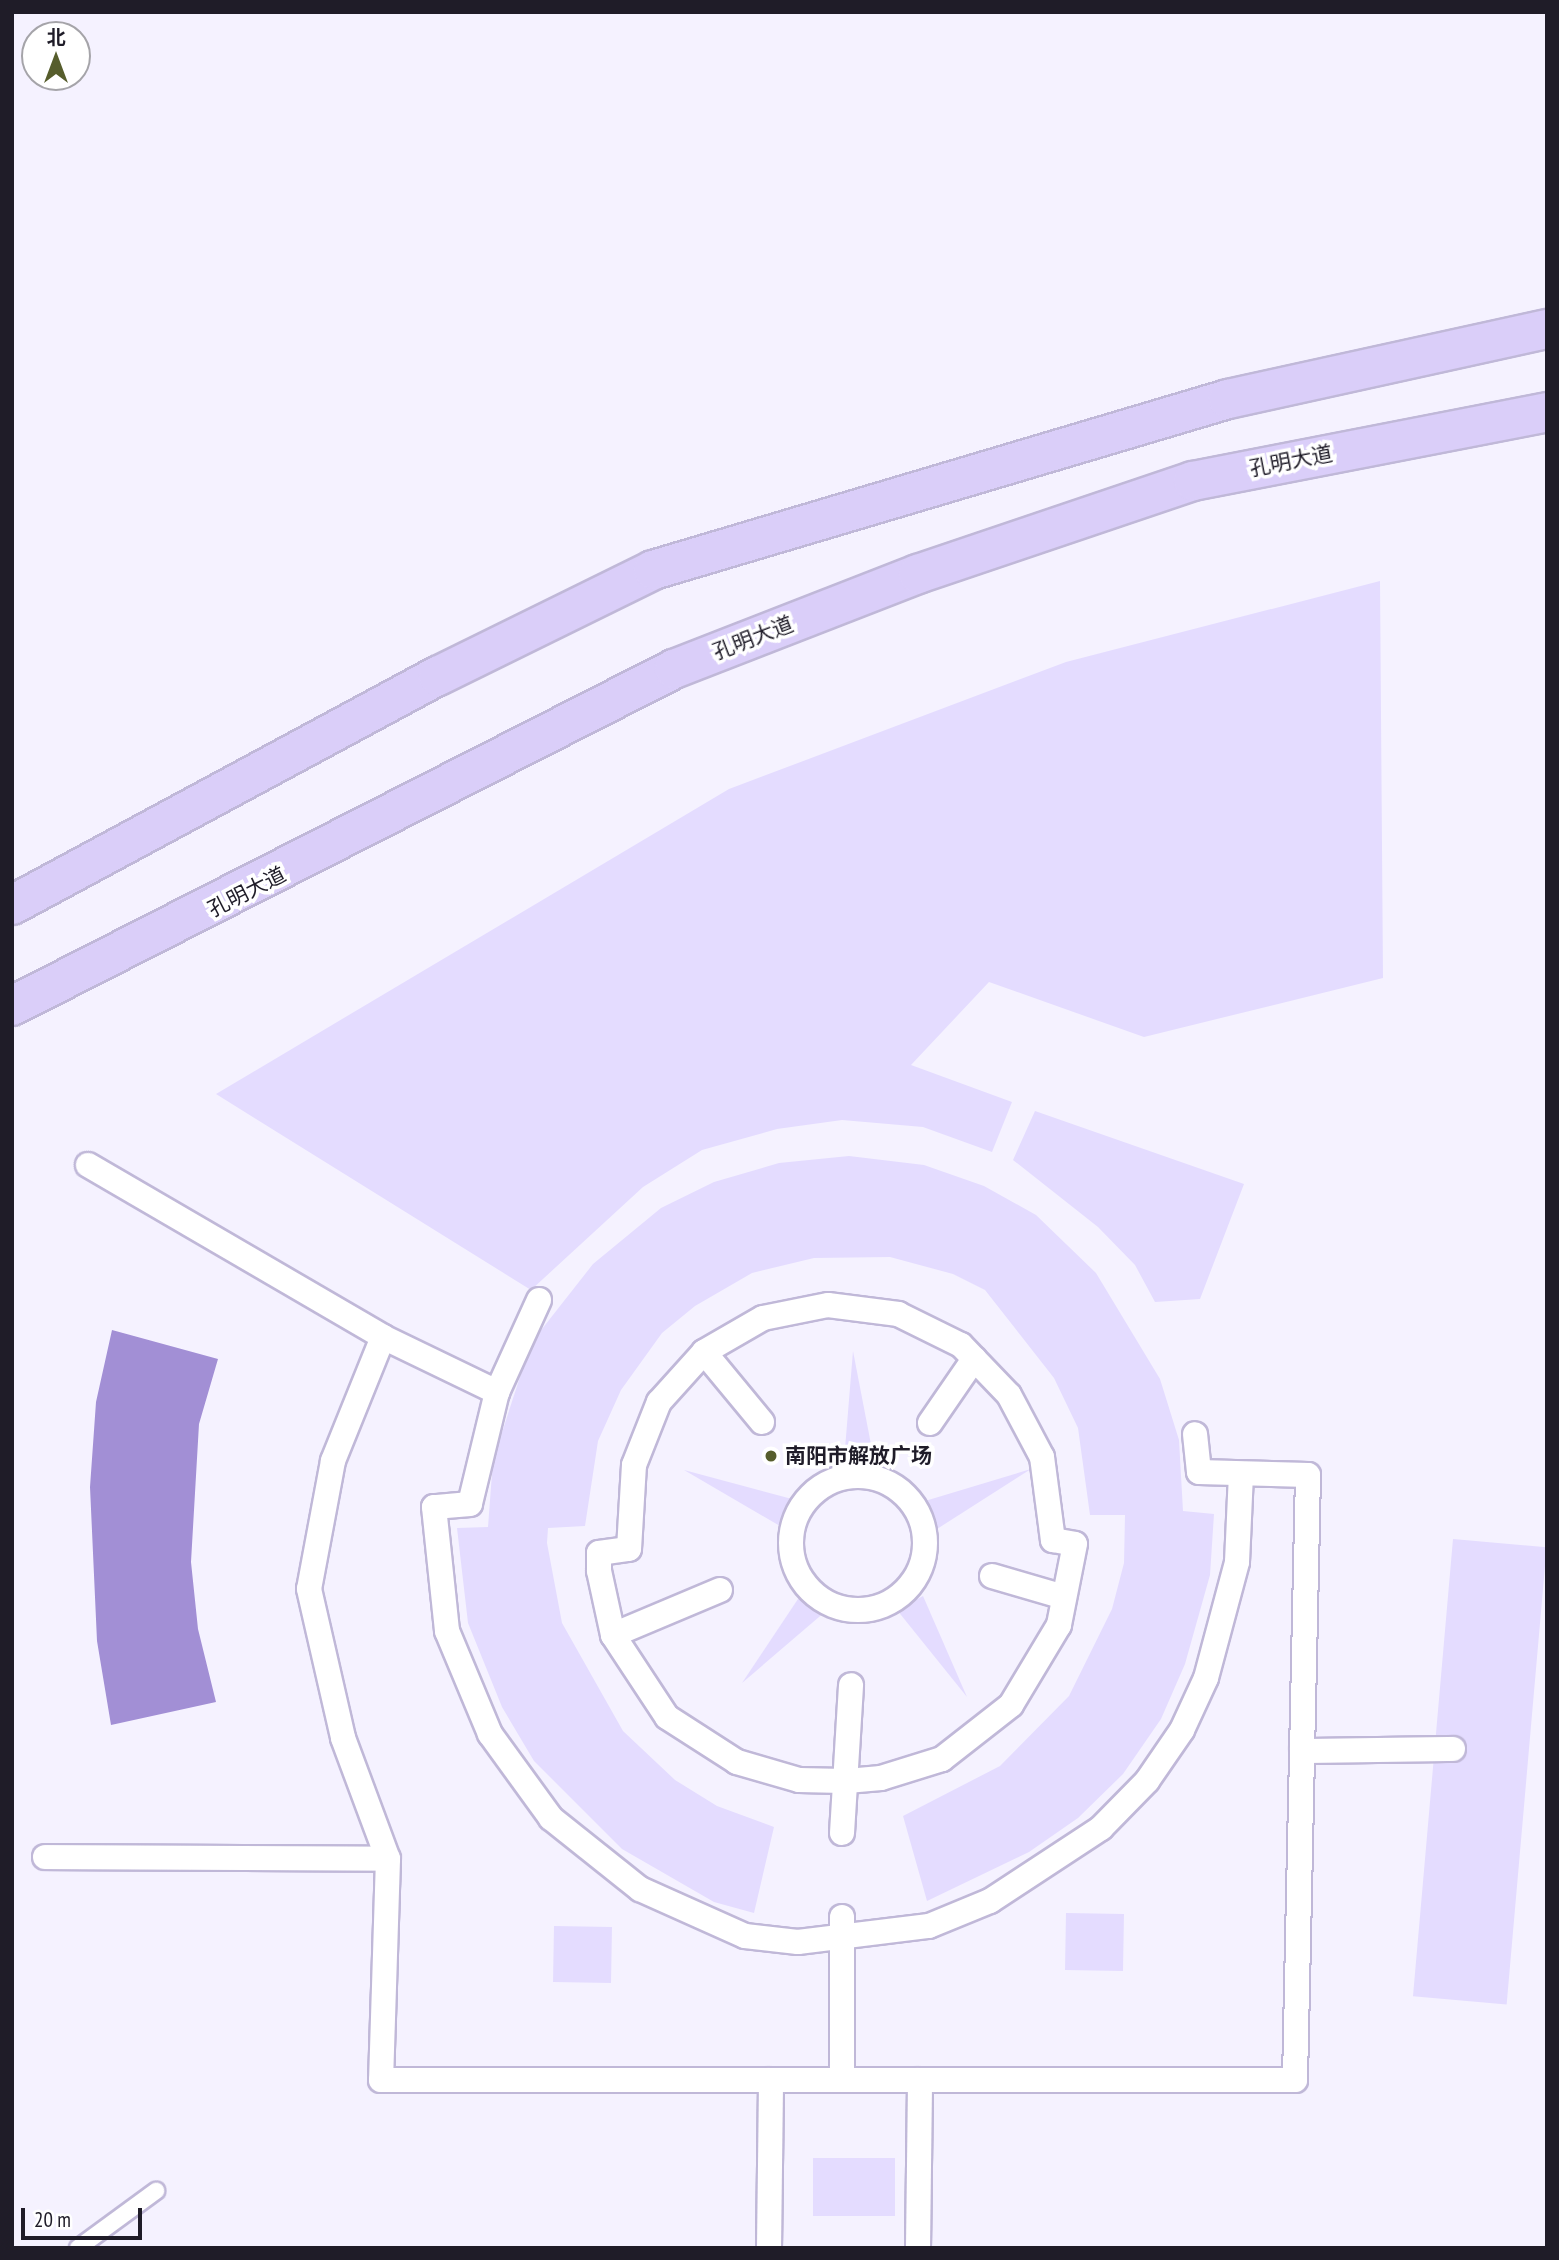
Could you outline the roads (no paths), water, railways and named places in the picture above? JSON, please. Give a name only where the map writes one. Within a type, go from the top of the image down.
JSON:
[{"type":"main road","points":[[12,905],[438,676],[653,570],[1228,399],[1547,329]]},
{"type":"main road","name":"孔明大道","points":[[12,1006],[674,669],[905,579],[1193,481],[1547,412]]},
{"type":"street","points":[[88,1165],[383,1336],[497,1392]]},
{"type":"street","points":[[539,1300],[497,1392],[470,1504],[434,1507],[447,1631],[486,1726],[515,1775],[594,1856],[687,1915],[745,1936],[843,1928],[929,1926],[990,1901],[1101,1828],[1147,1781],[1182,1730],[1224,1620],[1237,1562],[1241,1474]]},
{"type":"street","points":[[849,1305],[898,1314],[961,1345],[974,1359],[1009,1395],[1042,1457],[1053,1541],[1075,1544],[1059,1625],[1037,1671],[976,1736],[942,1759],[881,1778],[844,1782],[799,1780],[703,1744],[641,1685],[614,1635],[599,1553],[629,1549],[634,1465],[659,1402],[704,1352],[763,1318],[849,1305]]},
{"type":"street","points":[[383,1336],[333,1461],[309,1589],[343,1738],[388,1859],[381,2080],[1295,2080],[1308,1475],[1199,1472],[1195,1434]]},
{"type":"street","points":[[704,1352],[762,1422]]},
{"type":"street","points":[[930,1423],[974,1359]]},
{"type":"street","points":[[849,1476],[881,1480],[908,1497],[920,1516],[924,1558],[916,1579],[881,1606],[836,1606],[801,1580],[791,1536],[797,1515],[828,1483],[849,1476]]},
{"type":"street","points":[[992,1576],[1065,1597]]},
{"type":"street","points":[[614,1635],[720,1590]]},
{"type":"street","points":[[842,1833],[851,1685]]},
{"type":"street","points":[[1302,1751],[1452,1749]]},
{"type":"street","points":[[44,1857],[388,1859]]},
{"type":"street","points":[[842,2080],[843,1928]]},
{"type":"street","points":[[769,2248],[771,2080]]},
{"type":"street","points":[[918,2248],[920,2080]]},
{"type":"lane","points":[[78,2248],[156,2191]]},
{"type":"place","name":"南阳市解放广场","points":[[771,1456]]}]
